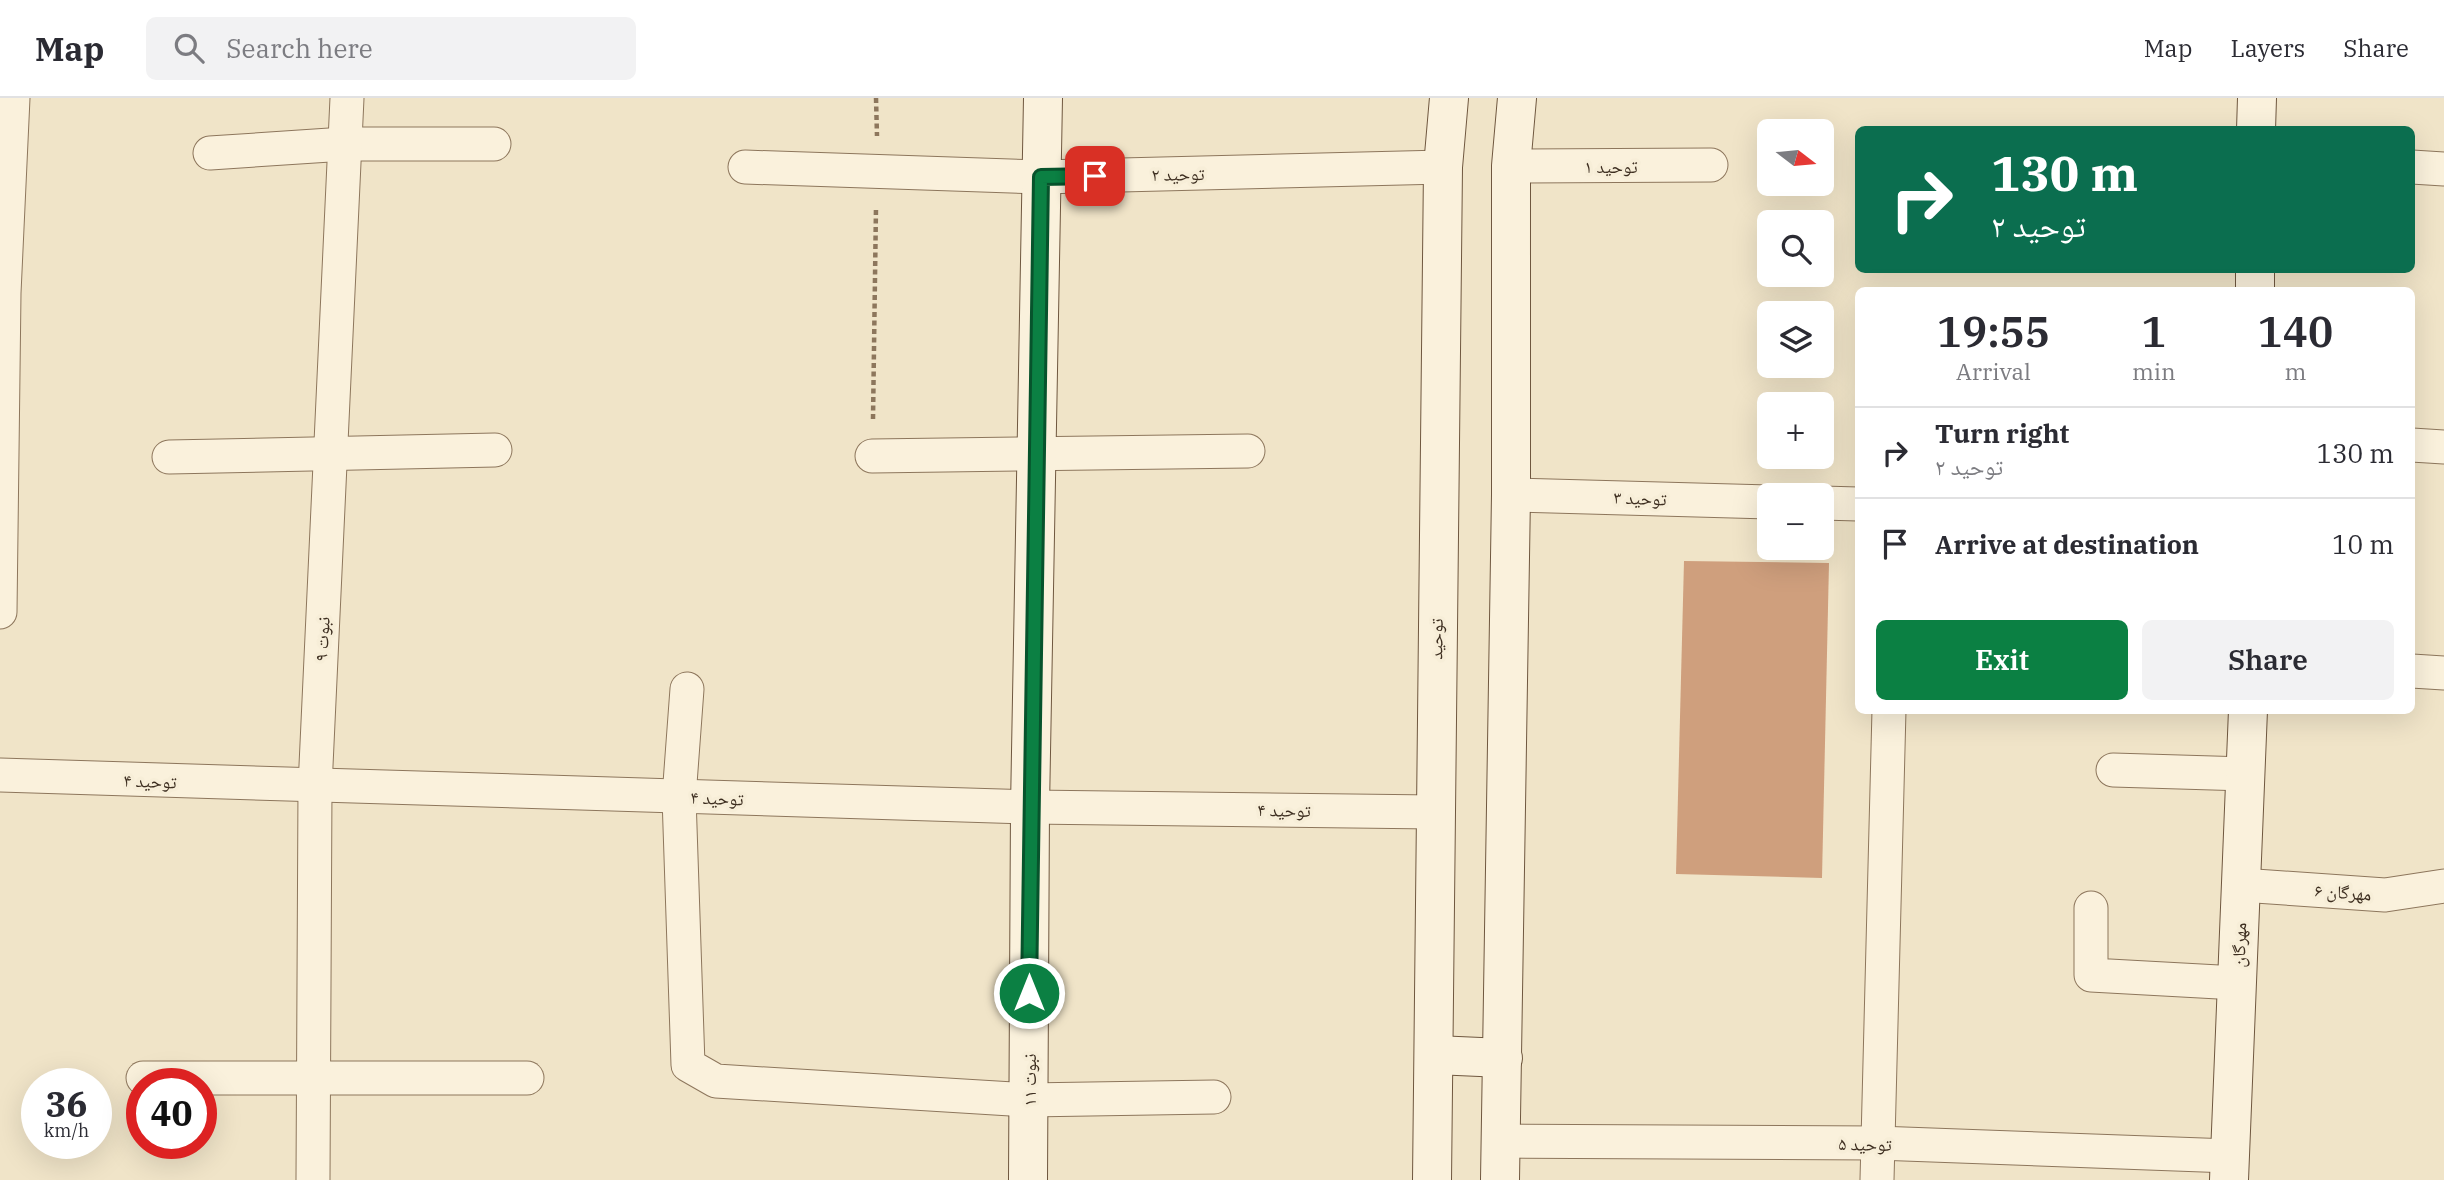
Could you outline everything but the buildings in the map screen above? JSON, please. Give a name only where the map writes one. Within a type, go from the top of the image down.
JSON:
[{"type":"street","points":[[0,612],[4,293],[13,98]]},
{"type":"street","name":"نبوت ۹","points":[[313,1180],[315,787],[347,98]]},
{"type":"street","name":"نبوت ۱۱","points":[[1028,1180],[1030,807],[1043,98]]},
{"type":"street","name":"توحید","points":[[1432,1180],[1443,167],[1449,98]]},
{"type":"street","points":[[1500,1180],[1511,495],[1511,166],[1517,98]]},
{"type":"street","points":[[2256,126],[2257,98]]},
{"type":"street","points":[[210,153],[345,144],[494,144]]},
{"type":"street","name":"توحید ۱","points":[[1511,166],[1712,165]]},
{"type":"street","name":"توحید ۲","points":[[745,167],[1041,177],[1443,167]]},
{"type":"street","points":[[2415,167],[2444,169]]},
{"type":"street","points":[[2415,445],[2444,447]]},
{"type":"street","points":[[169,457],[495,450]]},
{"type":"street","points":[[872,456],[1036,456],[1248,451]]},
{"type":"street","name":"توحید ۳","points":[[1511,495],[1757,502]]},
{"type":"street","points":[[1834,503],[1855,504]]},
{"type":"street","points":[[2415,671],[2444,673]]},
{"type":"street","points":[[687,689],[679,797],[688,1065],[716,1081],[1028,1100],[1214,1097]]},
{"type":"street","points":[[1877,1180],[1889,714]]},
{"type":"street","name":"مهرگان","points":[[2230,1168],[2249,714]]},
{"type":"street","points":[[2113,770],[2246,774]]},
{"type":"street","name":"توحید ۴","points":[[0,775],[315,787],[1030,807],[1434,812]]},
{"type":"street","name":"مهرگان ۶","points":[[2241,885],[2385,895],[2444,886]]},
{"type":"street","points":[[2091,908],[2091,975],[2237,983]]},
{"type":"street","points":[[1435,1055],[1503,1058]]},
{"type":"street","points":[[217,1078],[527,1078]]},
{"type":"street","name":"توحید ۵","points":[[1500,1141],[1877,1143],[2230,1168]]},
{"type":"path","points":[[872,456],[876,98]]},
{"type":"route","points":[[1029,993],[1041,177],[1095,176]]}]
